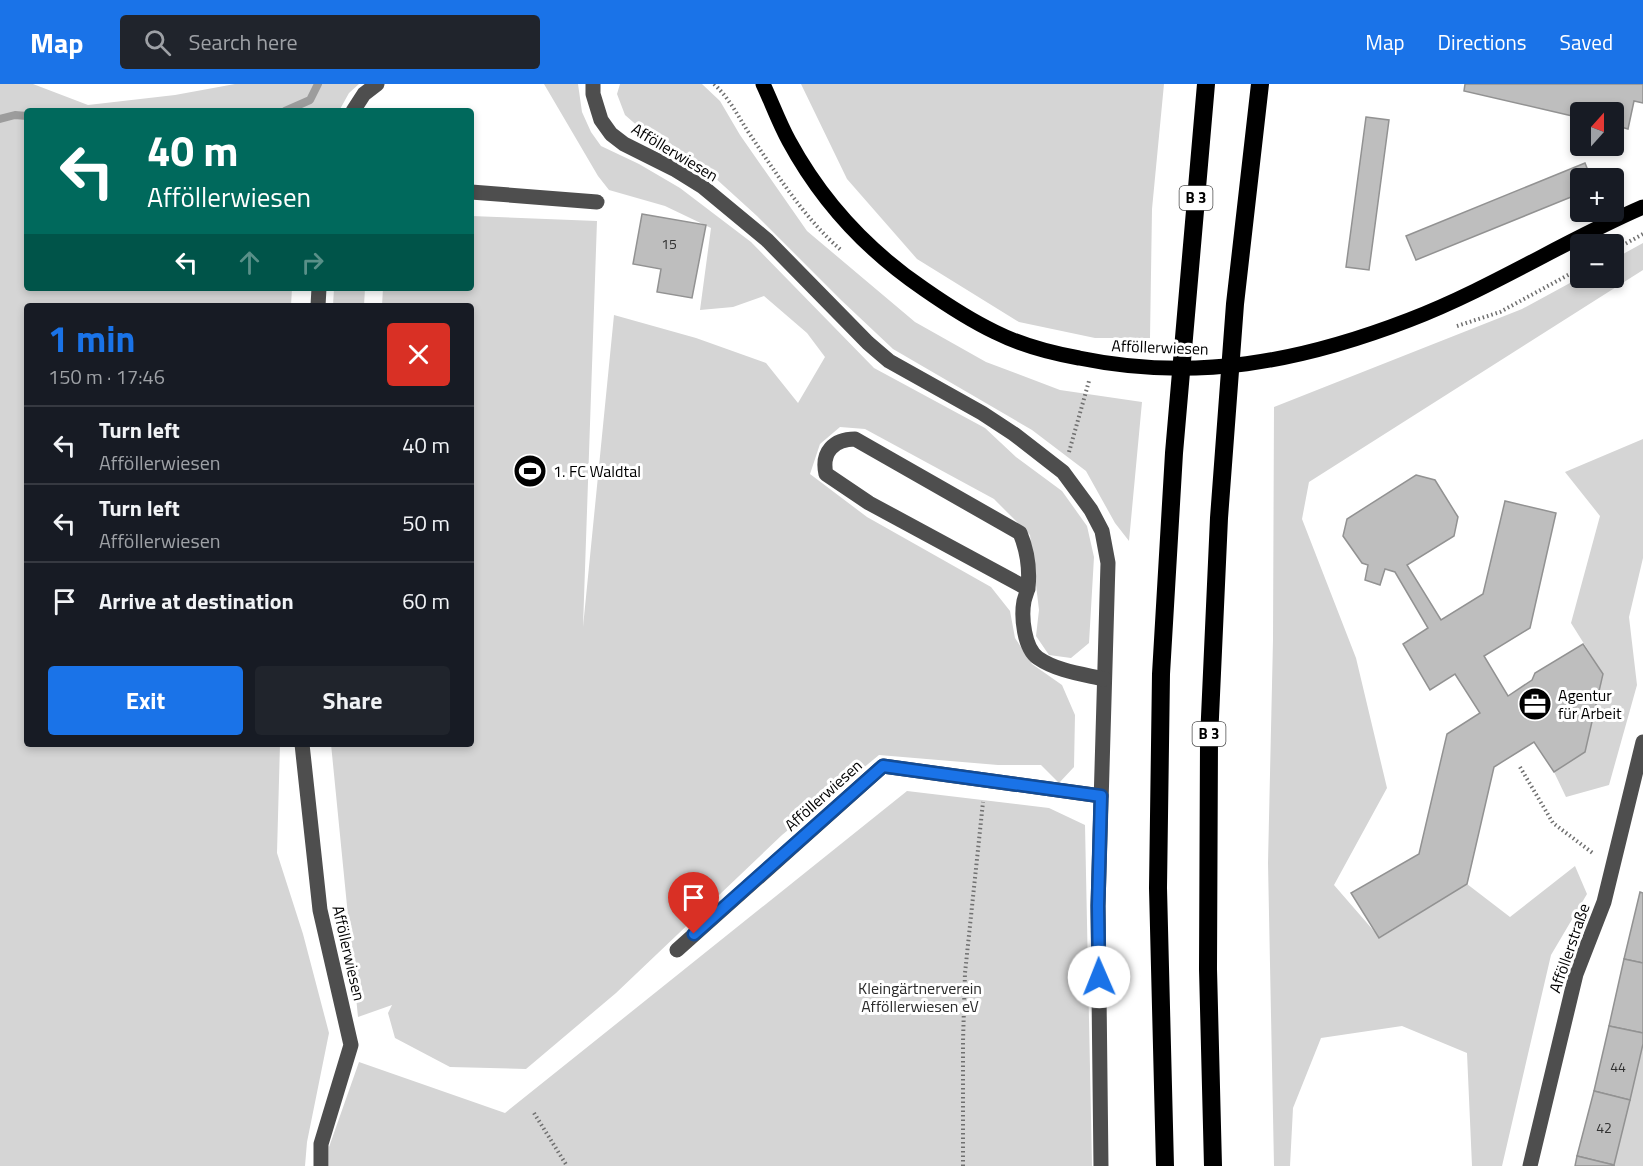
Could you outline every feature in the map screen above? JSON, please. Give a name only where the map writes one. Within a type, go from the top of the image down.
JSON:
[{"type":"highway","name":"B 3","points":[[1165,1166],[1158,888],[1161,674],[1174,453],[1206,84]]},
{"type":"highway","name":"B 3","points":[[1213,1166],[1208,969],[1209,739],[1220,518],[1235,304],[1260,84]]},
{"type":"main road","name":"Afföllerwiesen","points":[[764,84],[788,140],[819,188],[854,231],[900,272],[952,308],[996,333],[1049,352],[1101,363],[1152,368],[1204,369],[1258,363],[1312,351],[1410,320],[1643,207]]},
{"type":"street","points":[[355,108],[364,94],[377,84]]},
{"type":"street","name":"Afföllerwiesen","points":[[593,84],[593,94],[601,120],[611,134],[624,144],[674,169],[741,218],[767,240],[868,343],[889,361],[982,413],[1014,434],[1063,472],[1091,510],[1102,531],[1108,563],[1098,906],[1101,1166]]},
{"type":"street","points":[[474,192],[597,202]]},
{"type":"street","points":[[1028,589],[869,503],[826,474],[824,466],[829,451],[836,442],[855,439],[1020,533],[1027,557],[1028,589],[1024,603],[1024,617],[1028,645],[1036,657],[1067,671],[1104,679]]},
{"type":"street","name":"Afföllerstraße","points":[[1530,1166],[1576,974],[1604,902],[1643,742]]},
{"type":"street","name":"Afföllerwiesen","points":[[302,747],[320,910],[351,1045],[321,1144],[321,1166]]},
{"type":"street","name":"Afföllerwiesen","points":[[677,950],[883,766],[1101,796]]},
{"type":"path","points":[[1624,244],[1643,234]]},
{"type":"path","points":[[1063,472],[1089,380]]},
{"type":"path","points":[[1520,767],[1553,823],[1602,860]]},
{"type":"path","points":[[963,1166],[965,973],[985,780]]},
{"type":"path","points":[[534,1113],[567,1166]]},
{"type":"green space","points":[[0,84],[33,84],[88,105],[175,95],[235,84],[359,84],[349,93],[341,108],[24,108],[24,291],[292,291],[291,303],[24,303],[24,747],[280,747],[277,853],[303,934],[329,1033],[307,1142],[305,1166],[0,1166]]},
{"type":"green space","points":[[544,84],[578,84],[582,112],[591,132],[601,146],[639,164],[680,188],[751,242],[874,368],[985,428],[1016,457],[1062,491],[1087,526],[1094,557],[1089,643],[1071,658],[1049,655],[1036,636],[1039,610],[1030,535],[994,499],[865,429],[840,427],[820,444],[810,474],[867,517],[991,587],[1010,611],[1015,638],[1032,664],[1062,685],[1075,715],[1074,767],[1059,783],[1041,765],[998,765],[879,755],[782,835],[616,993],[526,1069],[450,1067],[395,1038],[388,1013],[392,1005],[358,1017],[331,747],[474,747],[474,303],[382,303],[383,291],[474,291],[474,216],[597,221],[583,627],[614,315],[696,338],[766,363],[798,403],[825,357],[807,333],[764,296],[733,307],[700,310],[711,228],[665,206],[609,190],[598,176]]},
{"type":"green space","points":[[620,84],[702,84],[720,101],[740,135],[807,231],[915,322],[986,362],[1060,390],[1142,402],[1129,541],[1115,523],[1086,471],[1032,430],[893,349],[757,216],[702,166],[666,142],[648,135],[625,115],[617,94]]},
{"type":"green space","points":[[801,84],[1164,84],[1152,209],[1150,338],[1095,338],[1019,322],[917,259],[847,179]]},
{"type":"green space","points":[[1643,243],[1643,270],[1624,282],[1624,253]]},
{"type":"green space","points":[[1570,283],[1570,288],[1615,288],[1309,482],[1302,519],[1356,658],[1387,788],[1334,885],[1380,938],[1467,884],[1510,917],[1575,866],[1587,894],[1551,955],[1502,1166],[1472,1166],[1467,1053],[1402,1026],[1321,1038],[1293,1108],[1290,1166],[1274,1166],[1268,863],[1273,640],[1274,407],[1522,309]]},
{"type":"green space","points":[[334,291],[365,291],[364,303],[333,303]]},
{"type":"green space","points":[[1643,439],[1643,558],[1629,617],[1637,685],[1609,785],[1566,797],[1554,772],[1585,752],[1603,674],[1571,623],[1600,516],[1565,472]]},
{"type":"green space","name":"Kleingärtnerverein Afföllerwiesen eV","points":[[907,791],[1049,808],[1085,825],[1092,1166],[329,1166],[329,1147],[359,1062],[505,1113]]},
{"type":"green space","points":[[1643,1044],[1643,1166],[1614,1166]]},
{"type":"building","points":[[1465,84],[1643,84],[1643,103],[1634,101],[1628,129],[1624,128],[1624,102],[1570,102],[1570,115],[1464,91]]},
{"type":"building","points":[[1366,117],[1389,120],[1369,270],[1346,267]]},
{"type":"building","points":[[1585,163],[1587,168],[1573,168]]},
{"type":"building","points":[[1570,169],[1570,197],[1416,260],[1406,236]]},
{"type":"building","points":[[642,214],[706,225],[692,298],[657,292],[661,269],[633,264]]},
{"type":"building","name":"Agentur für Arbeit","points":[[1416,475],[1435,480],[1458,517],[1454,536],[1407,565],[1441,620],[1483,594],[1505,501],[1556,513],[1530,628],[1484,656],[1508,696],[1532,680],[1535,673],[1583,644],[1603,674],[1585,752],[1554,772],[1534,742],[1494,767],[1467,884],[1379,938],[1351,893],[1419,854],[1447,734],[1480,713],[1455,674],[1430,690],[1403,644],[1428,628],[1395,572],[1385,569],[1380,585],[1365,580],[1368,565],[1362,563],[1343,536],[1347,519]]},
{"type":"building","points":[[1640,892],[1643,893],[1643,963],[1624,959]]},
{"type":"building","points":[[1624,959],[1643,963],[1643,1033],[1609,1026]]},
{"type":"building","points":[[1609,1026],[1643,1033],[1643,1044],[1630,1100],[1594,1091]]},
{"type":"building","points":[[1594,1091],[1630,1100],[1614,1165],[1577,1156]]},
{"type":"building","points":[[1577,1156],[1614,1165],[1614,1166],[1575,1166]]},
{"type":"waterway","points":[[292,108],[310,100],[318,84]]},
{"type":"waterway","points":[[0,119],[15,115],[24,116]]},
{"type":"place","name":"1. FC Waldtal","points":[[530,471]]},
{"type":"place","name":"Agentur für Arbeit","points":[[1535,704]]},
{"type":"route","points":[[694,934],[883,766],[1101,796],[1099,977]]}]
